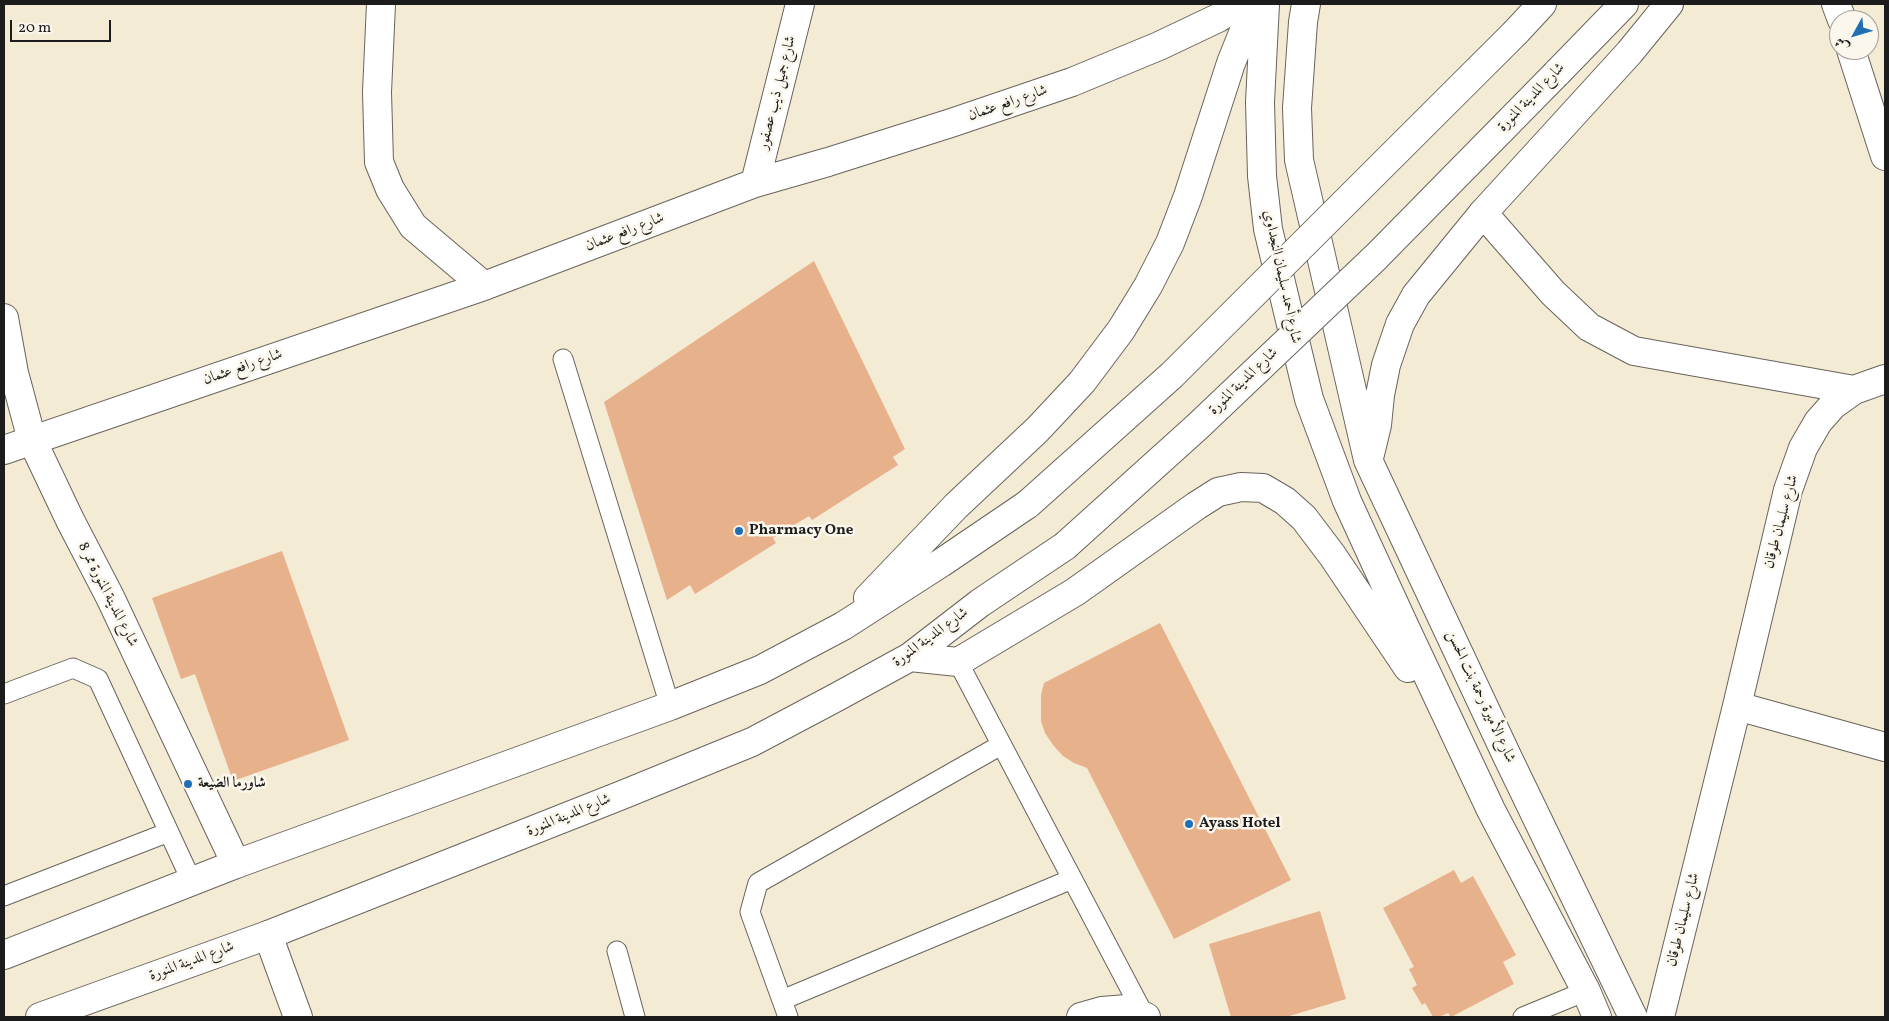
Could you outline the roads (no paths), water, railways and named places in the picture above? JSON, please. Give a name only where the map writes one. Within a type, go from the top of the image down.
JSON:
[{"type":"street","points":[[381,4],[377,92],[379,162],[390,189],[414,226],[484,286]]},
{"type":"street","name":"شارع جميل ذيب عصفور","points":[[756,183],[800,4]]},
{"type":"street","name":"شارع رافع عثمان","points":[[4,450],[484,286],[756,183],[932,129],[1072,82],[1159,46],[1218,18],[1240,4]]},
{"type":"street","points":[[843,626],[956,506],[1043,423],[1082,382],[1121,330],[1148,286],[1170,243],[1188,196],[1231,63],[1246,28],[1265,4]]},
{"type":"street","name":"شارع أحمد سليمان النجداوي","points":[[1265,4],[1260,102],[1262,176],[1268,229],[1309,399],[1347,501],[1491,810]]},
{"type":"street","name":"شارع الأميرة رحمة بنت الحسن","points":[[1306,4],[1297,108],[1299,160],[1368,460],[1507,756],[1633,1017]]},
{"type":"street","points":[[4,952],[236,864],[670,706],[760,670],[843,626],[1028,504],[1172,375],[1542,4]]},
{"type":"street","name":"شارع المدينة المنورة","points":[[40,1017],[268,934],[752,742],[910,656],[980,603],[1065,546],[1197,427],[1376,257],[1624,4]]},
{"type":"street","points":[[1368,460],[1377,425],[1386,365],[1400,324],[1416,295],[1483,212],[1629,53],[1669,4]]},
{"type":"street","points":[[1855,60],[1885,156]]},
{"type":"street","points":[[1483,212],[1553,293],[1589,327],[1634,351],[1854,390]]},
{"type":"street","name":"شارع المدينة المنورة ممر 8","points":[[4,318],[14,373],[32,440],[70,520],[110,597],[236,864]]},
{"type":"street","name":"شارع سليمان طوقان","points":[[1660,1017],[1788,490],[1803,448],[1818,422],[1833,405],[1854,390],[1885,379]]},
{"type":"street","points":[[910,656],[958,662],[1075,592],[1218,492],[1241,487],[1263,488],[1285,500],[1304,518],[1332,555],[1400,654],[1491,810],[1586,991],[1597,1017]]},
{"type":"street","points":[[1737,706],[1885,747]]},
{"type":"street","points":[[268,934],[298,1017]]},
{"type":"street","points":[[1081,1017],[1102,1010],[1127,1009],[1145,1016]]},
{"type":"lane","points":[[563,359],[670,706]]},
{"type":"lane","points":[[958,662],[1145,1016]]},
{"type":"lane","points":[[4,694],[73,668],[98,680],[192,882]]},
{"type":"lane","points":[[1001,744],[758,883],[750,912],[785,1009],[1072,879]]},
{"type":"lane","points":[[4,896],[169,832]]},
{"type":"lane","points":[[617,951],[635,1017]]},
{"type":"lane","points":[[1523,1017],[1586,991]]},
{"type":"place","name":"Pharmacy One","points":[[739,531]]},
{"type":"place","name":"شاورما الضيعة","points":[[188,784]]},
{"type":"place","name":"Ayass Hotel","points":[[1189,824]]}]
